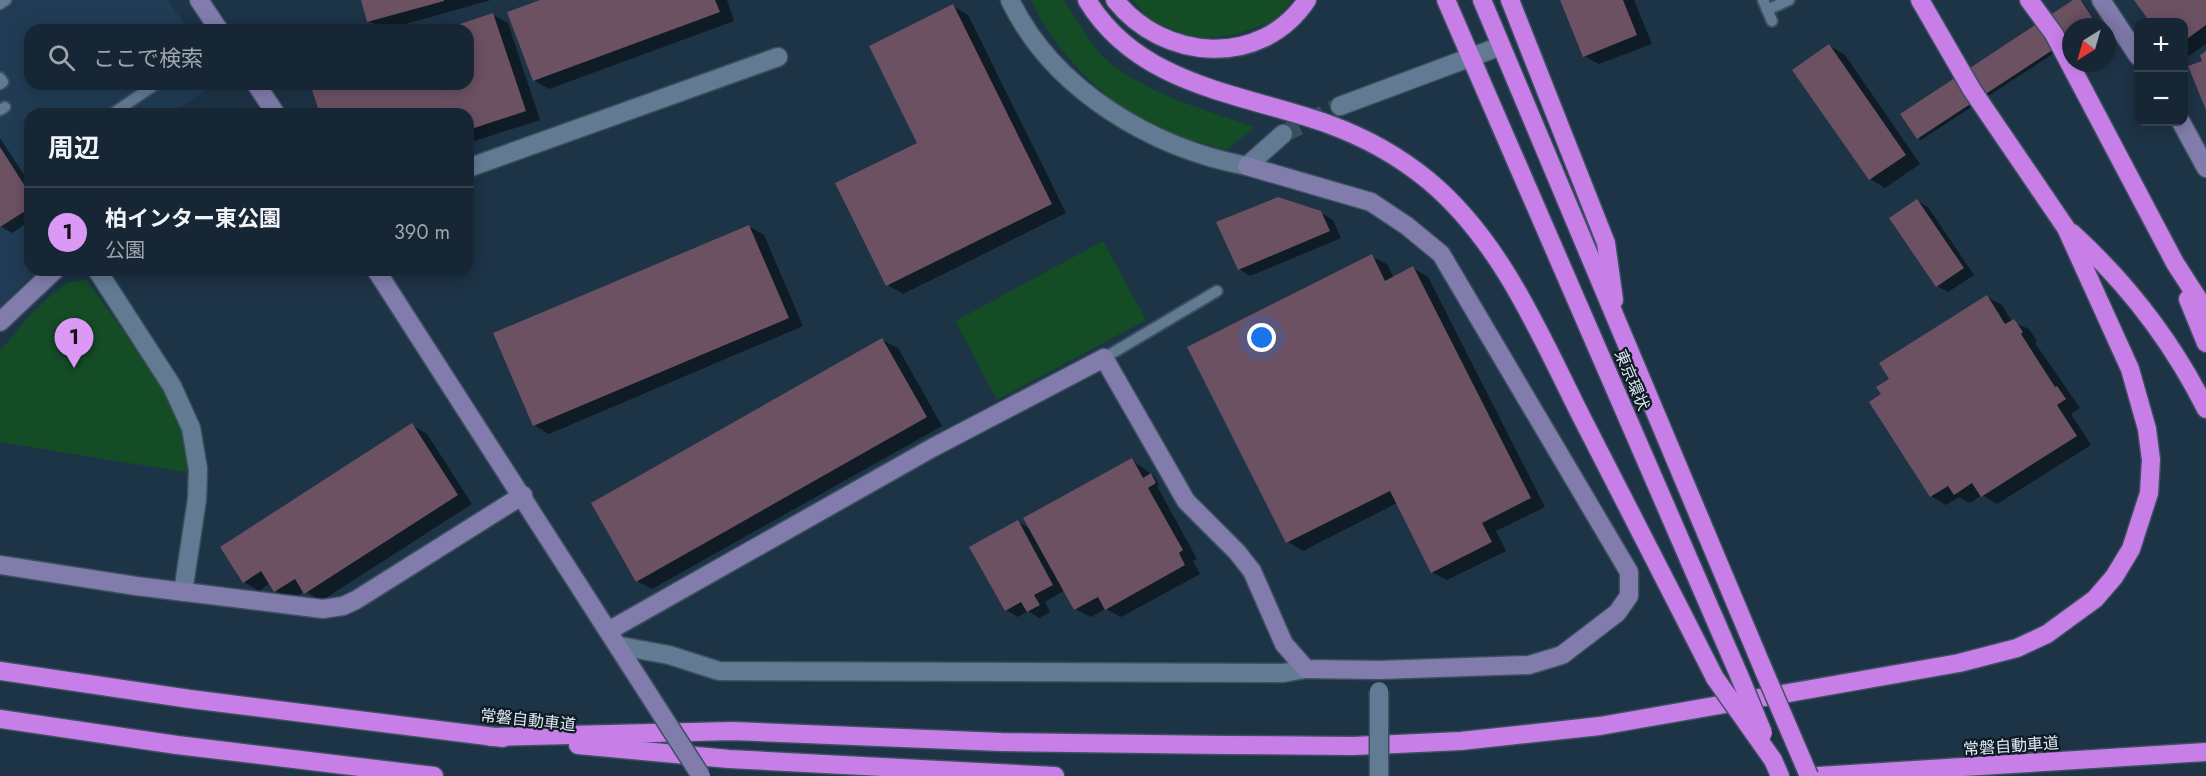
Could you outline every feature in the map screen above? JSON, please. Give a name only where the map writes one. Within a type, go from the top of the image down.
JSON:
[{"type":"highway","points":[[1087,0],[1109,29],[1129,49],[1148,61],[1192,83],[1328,124],[1358,137],[1394,156],[1430,181],[1472,225],[1519,295],[1715,678],[1777,768]]},
{"type":"highway","points":[[1115,0],[1138,24],[1161,37],[1184,47],[1209,50],[1242,46],[1265,37],[1286,22],[1307,0]]},
{"type":"highway","name":"東京環状","points":[[1446,0],[1739,675],[1777,768]]},
{"type":"highway","name":"東京環状","points":[[1482,0],[1617,327],[1809,776]]},
{"type":"highway","points":[[1510,0],[1606,243],[1617,327]]},
{"type":"highway","points":[[491,737],[733,731],[1001,742],[1130,744],[1353,746],[1461,741],[1600,726],[1959,663],[2018,648],[2072,618],[2095,599],[2114,577],[2131,549],[2149,492],[2151,460],[2147,429],[2130,369],[2066,228],[1972,90],[1920,0]]},
{"type":"highway","points":[[2029,0],[2054,34],[2175,263],[2206,311]]},
{"type":"highway","points":[[2066,228],[2108,266],[2147,311],[2187,372],[2206,409]]},
{"type":"highway","points":[[2175,263],[2206,343]]},
{"type":"highway","name":"常磐自動車道","points":[[0,671],[190,699],[491,737],[729,759],[1055,776]]},
{"type":"highway","points":[[0,719],[177,745],[434,776]]},
{"type":"highway","name":"常磐自動車道","points":[[1818,776],[2206,752]]},
{"type":"street","points":[[199,0],[215,24]]},
{"type":"street","points":[[620,646],[669,655],[719,670],[1283,673],[1306,669],[1379,670],[1529,665],[1562,655],[1617,613],[1629,596],[1629,572],[1441,254],[1407,226],[1371,202],[1247,166],[1213,159],[1175,145],[1096,101],[1064,75],[1035,41],[1010,0]]},
{"type":"street","points":[[2101,0],[2134,49]]},
{"type":"street","points":[[1340,106],[1501,46]]},
{"type":"street","points":[[474,166],[778,57]]},
{"type":"street","points":[[260,90],[272,108]]},
{"type":"street","points":[[2183,126],[2206,168]]},
{"type":"street","points":[[1247,166],[1283,134]]},
{"type":"street","points":[[0,322],[49,276]]},
{"type":"street","points":[[101,276],[172,386],[191,428],[198,469],[197,499],[183,592]]},
{"type":"street","points":[[380,276],[610,630],[701,776]]},
{"type":"street","points":[[610,630],[941,443],[1104,358],[1186,501],[1237,552],[1252,571],[1284,644],[1306,669]]},
{"type":"street","points":[[0,564],[183,592],[323,609],[343,606],[523,495]]},
{"type":"street","points":[[1378,776],[1379,670]]},
{"type":"lane","points":[[0,4],[6,0]]},
{"type":"lane","points":[[1772,21],[1765,5],[1789,0]]},
{"type":"lane","points":[[0,78],[3,82],[0,84]]},
{"type":"lane","points":[[121,108],[147,90]]},
{"type":"lane","points":[[1104,358],[1216,291]]},
{"type":"shaded area","points":[[0,0],[168,0],[184,24],[24,24],[24,90],[207,90],[179,108],[24,108],[24,276],[33,276],[0,308]]},
{"type":"green space","points":[[1031,0],[1064,0],[1101,54],[1140,83],[1198,108],[1255,127],[1226,150],[1167,132],[1140,119],[1102,92],[1084,75],[1053,38]]},
{"type":"green space","points":[[1133,0],[1292,0],[1276,20],[1231,36],[1192,38],[1149,19]]},
{"type":"green space","points":[[1103,241],[1146,320],[997,400],[955,321]]},
{"type":"green space","points":[[86,279],[164,392],[182,432],[190,473],[0,442],[0,351],[29,316],[56,291],[67,283]]},
{"type":"building","points":[[361,0],[444,0],[444,1],[367,22]]},
{"type":"building","points":[[540,0],[715,0],[720,12],[533,81],[507,12]]},
{"type":"building","points":[[1560,0],[1623,0],[1637,35],[1583,57]]},
{"type":"building","points":[[2073,0],[2081,0],[2092,18],[2062,18],[2062,44],[1917,139],[1900,114]]},
{"type":"building","points":[[2134,0],[2206,0],[2206,25],[2188,38],[2188,18],[2147,18]]},
{"type":"building","points":[[953,4],[1052,204],[886,286],[835,183],[917,143],[869,46]]},
{"type":"building","points":[[493,13],[526,111],[474,128],[474,108],[318,108],[312,90],[474,90],[474,24],[460,24]]},
{"type":"building","points":[[1829,44],[1906,155],[1869,180],[1792,70]]},
{"type":"building","points":[[2206,51],[2206,110],[2188,66],[2202,61],[2200,55]]},
{"type":"building","points":[[0,147],[24,185],[24,212],[0,227]]},
{"type":"building","points":[[1278,197],[1321,211],[1330,231],[1238,270],[1216,222]]},
{"type":"building","points":[[1917,199],[1964,268],[1936,287],[1889,218]]},
{"type":"building","points":[[749,225],[789,318],[533,426],[493,333]]},
{"type":"building","points":[[1372,254],[1385,281],[1413,266],[1531,498],[1482,523],[1492,542],[1431,573],[1390,491],[1286,543],[1187,347]]},
{"type":"building","points":[[1987,295],[2005,324],[2014,319],[2055,387],[2057,386],[2066,399],[2057,405],[2077,436],[1981,497],[1972,483],[1954,495],[1948,486],[1930,497],[1869,402],[1881,394],[1876,387],[1889,379],[1879,363]]},
{"type":"building","points":[[882,338],[927,417],[636,582],[591,503]]},
{"type":"building","points":[[412,423],[458,495],[304,594],[295,579],[274,592],[261,571],[243,583],[220,547]]},
{"type":"building","points":[[1132,458],[1143,478],[1151,473],[1156,483],[1148,488],[1183,550],[1179,553],[1185,565],[1105,610],[1098,597],[1074,610],[1023,518]]},
{"type":"building","points":[[1018,520],[1053,585],[1034,595],[1040,605],[1027,612],[1021,602],[1005,611],[969,547]]},
{"type":"tunnel","points":[[1283,134],[1340,106]]},
{"type":"place","name":"柏インター東公園","points":[[74,368]]}]
